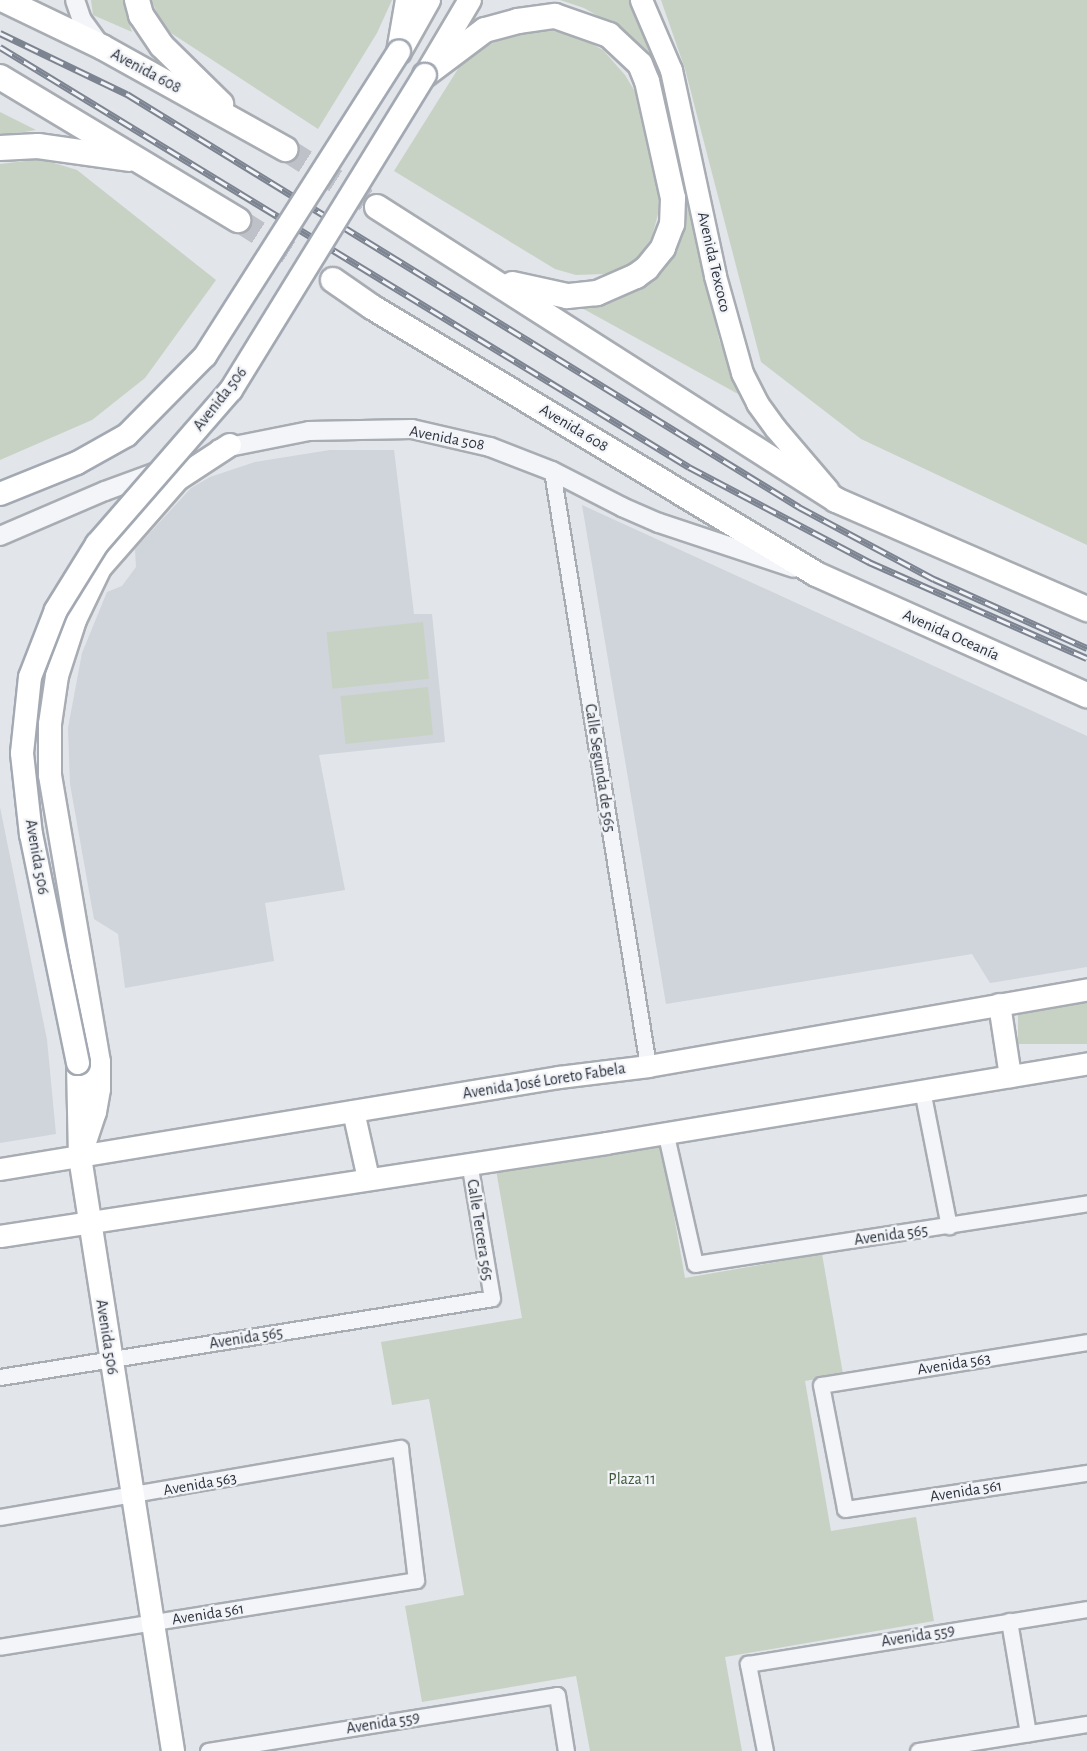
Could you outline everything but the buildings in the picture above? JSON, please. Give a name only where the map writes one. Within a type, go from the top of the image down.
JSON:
[{"type":"highway","name":"Avenida 608","points":[[5,0],[102,47],[285,149]]},
{"type":"highway","points":[[137,0],[141,15],[162,46],[237,121]]},
{"type":"highway","points":[[399,52],[408,0]]},
{"type":"highway","points":[[425,75],[485,30],[518,21],[555,16],[609,35],[640,64],[647,81],[673,198],[672,224],[663,248],[647,268],[636,276],[597,293],[567,296],[523,288],[480,270]]},
{"type":"highway","points":[[0,77],[238,220]]},
{"type":"highway","points":[[0,148],[38,146],[142,161]]},
{"type":"highway","points":[[377,207],[480,270],[837,500],[1087,609]]},
{"type":"highway","name":"Avenida 608","points":[[333,280],[372,307],[816,574]]},
{"type":"highway","points":[[0,485],[29,483]]},
{"type":"highway","name":"Avenida Oceanía","points":[[816,574],[1087,695]]},
{"type":"main road","points":[[0,494],[77,463],[127,435],[205,356],[399,52],[429,0]]},
{"type":"main road","name":"Avenida 506","points":[[173,1751],[80,1157],[78,1063],[31,835],[22,753],[30,677],[56,609],[97,544],[231,390],[470,0]]},
{"type":"main road","name":"Avenida Texcoco","points":[[641,0],[671,70],[715,276],[742,373],[756,403],[837,500]]},
{"type":"main road","points":[[80,1157],[99,1089],[99,1062],[50,775],[50,724],[57,676],[75,620],[100,568],[178,479],[230,445]]},
{"type":"main road","name":"Avenida José Loreto Fabela","points":[[0,1169],[559,1077],[648,1066],[1087,989]]},
{"type":"main road","points":[[999,1004],[1010,1076]]},
{"type":"main road","points":[[0,1236],[1087,1063]]},
{"type":"main road","points":[[353,1111],[368,1178]]},
{"type":"street","points":[[75,0],[82,20],[102,47]]},
{"type":"street","name":"Avenida 508","points":[[0,536],[105,490],[230,445],[309,431],[412,429],[490,447],[552,471],[659,523],[816,574]]},
{"type":"street","name":"Calle Segunda de 565","points":[[552,471],[648,1066]]},
{"type":"street","points":[[922,1090],[949,1226]]},
{"type":"street","name":"Avenida 565","points":[[665,1131],[695,1264],[1087,1203]]},
{"type":"street","name":"Calle Tercera 565","points":[[469,1162],[492,1298]]},
{"type":"street","name":"Avenida 565","points":[[0,1377],[492,1298]]},
{"type":"street","name":"Avenida 563","points":[[845,1509],[821,1385],[1087,1342]]},
{"type":"street","name":"Avenida 563","points":[[0,1517],[400,1448],[416,1580]]},
{"type":"street","name":"Avenida 561","points":[[845,1509],[1087,1473]]},
{"type":"street","name":"Avenida 561","points":[[0,1647],[416,1580]]},
{"type":"street","name":"Avenida 559","points":[[765,1751],[748,1664],[1087,1609]]},
{"type":"street","points":[[1009,1621],[1028,1733]]},
{"type":"street","name":"Avenida 559","points":[[208,1751],[557,1695],[566,1751]]},
{"type":"street","points":[[918,1751],[1087,1724]]},
{"type":"shaded area","points":[[330,450],[394,450],[414,614],[432,614],[445,742],[319,755],[345,890],[265,903],[274,961],[125,988],[118,934],[94,919],[70,784],[68,728],[82,653],[107,592],[122,586],[136,567],[135,549],[191,488],[210,477],[255,462]]},
{"type":"shaded area","points":[[582,505],[1087,736],[1087,967],[990,983],[972,954],[666,1004]]},
{"type":"shaded area","points":[[0,807],[47,1040],[56,1134],[0,1143]]},
{"type":"green space","points":[[91,0],[125,0],[125,11],[132,32],[93,15]]},
{"type":"green space","points":[[151,0],[392,0],[377,33],[318,129],[171,33],[161,21]]},
{"type":"green space","points":[[560,0],[629,0],[658,68],[634,40],[612,24],[584,8]]},
{"type":"green space","points":[[661,0],[1087,0],[1087,545],[861,439],[761,362],[685,69]]},
{"type":"green space","points":[[527,31],[553,31],[579,37],[603,50],[625,75],[639,98],[659,192],[658,214],[652,237],[639,256],[622,269],[603,274],[576,275],[555,269],[394,171],[461,64],[483,48],[505,37]]},
{"type":"green space","points":[[0,112],[36,130],[0,136]]},
{"type":"green space","points":[[41,159],[77,170],[216,280],[145,378],[92,420],[0,460],[0,164]]},
{"type":"green space","points":[[683,176],[719,339],[740,395],[580,307],[613,302],[639,287],[682,227],[685,199]]},
{"type":"green space","points":[[423,622],[429,679],[332,689],[327,632]]},
{"type":"green space","points":[[428,687],[433,735],[345,744],[340,696]]},
{"type":"green space","points":[[1018,1003],[1087,1003],[1087,1044],[1018,1044]]},
{"type":"green space","name":"Plaza 11","points":[[661,1142],[685,1278],[822,1254],[843,1374],[805,1381],[831,1531],[916,1517],[934,1621],[725,1657],[742,1751],[590,1751],[576,1676],[422,1702],[405,1606],[464,1595],[429,1399],[392,1405],[381,1342],[522,1318],[496,1170]]},
{"type":"tunnel","points":[[285,149],[377,207]]},
{"type":"tunnel","points":[[238,220],[333,280]]},
{"type":"railway","points":[[0,33],[127,94],[799,507],[934,579],[1087,648]]},
{"type":"railway","points":[[0,47],[689,467],[869,562],[1087,658]]}]
